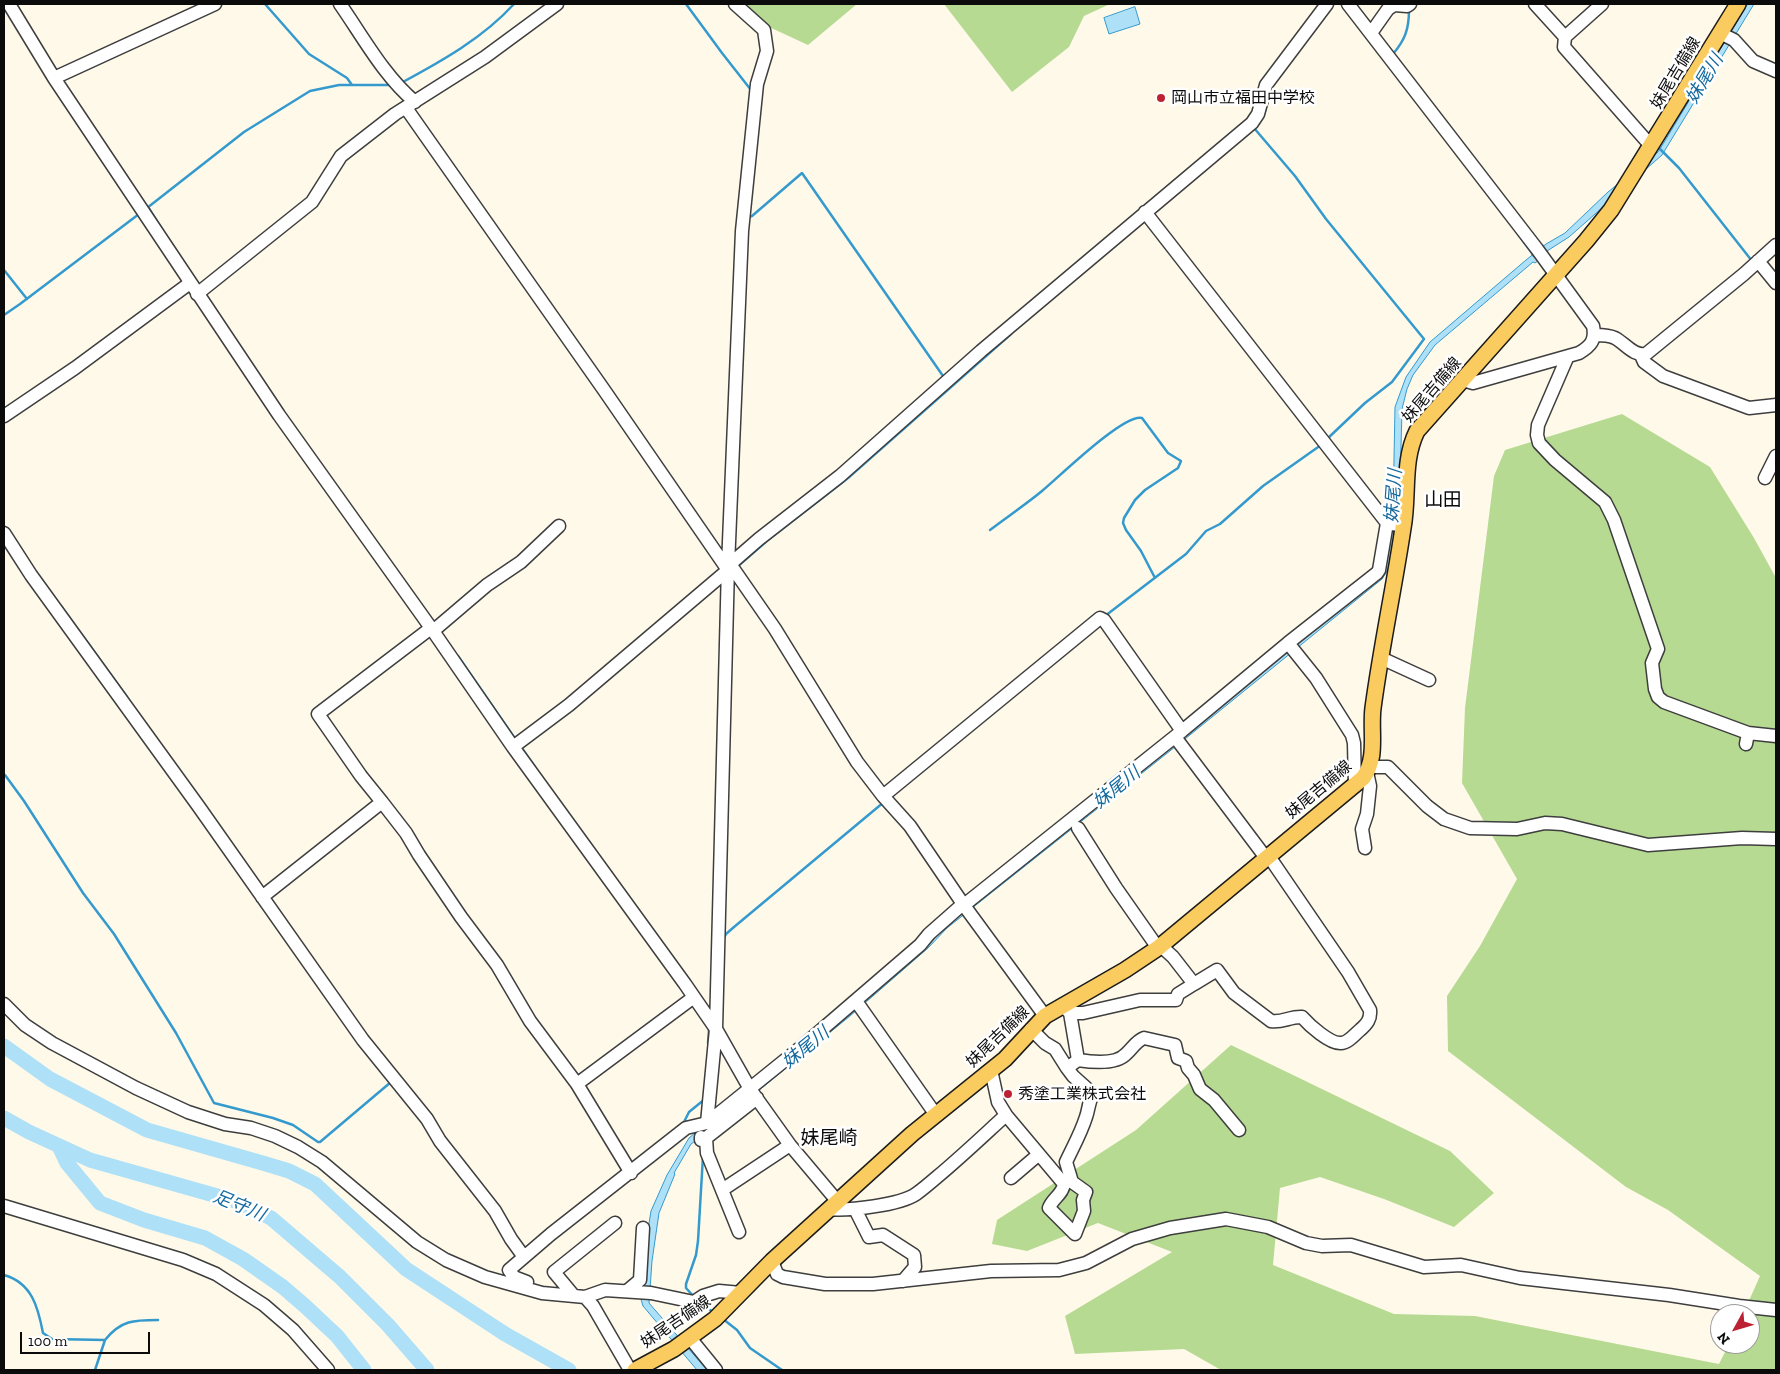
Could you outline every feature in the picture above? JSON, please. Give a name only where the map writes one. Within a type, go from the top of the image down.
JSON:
[{"type":"main road","name":"妹尾吉備線","points":[[635,1370],[683,1342],[718,1316],[772,1261],[912,1134],[1005,1059],[1045,1016],[1066,1009],[1159,947],[1355,785],[1368,770],[1372,749],[1372,711],[1386,623],[1395,525],[1414,436],[1421,425],[1586,241],[1611,210],[1651,146],[1727,36],[1738,4]]},
{"type":"street","points":[[9,4],[54,78],[198,289],[278,415],[435,628],[694,997],[754,1094],[834,1205],[841,1210],[855,1209],[902,1200],[915,1195],[958,1160],[1006,1115]]},
{"type":"street","points":[[54,78],[215,4]]},
{"type":"street","points":[[340,4],[383,66],[398,84],[410,105],[604,390],[775,629],[848,749],[886,799],[910,826],[965,907],[1045,1016]]},
{"type":"street","points":[[4,416],[198,289],[312,202],[319,194],[341,156],[395,114],[485,57],[557,4]]},
{"type":"street","points":[[735,4],[764,30],[766,51],[757,84],[742,231],[712,1024],[703,1130],[707,1153],[739,1232]]},
{"type":"street","points":[[516,744],[569,705],[759,539],[840,476],[981,351],[1148,215],[1252,123],[1258,114],[1266,85],[1326,4]]},
{"type":"street","points":[[1348,4],[1541,254],[1593,326],[1595,335],[1591,343],[1585,349],[1567,358],[1473,383],[1463,380]]},
{"type":"street","points":[[1371,34],[1388,9],[1394,5],[1407,6],[1410,4]]},
{"type":"street","points":[[1535,4],[1565,37]]},
{"type":"street","points":[[1602,4],[1565,37],[1564,47],[1651,146]]},
{"type":"street","points":[[1727,36],[1753,61],[1776,71]]},
{"type":"street","points":[[551,1294],[514,1277],[509,1270],[630,1170],[686,1128],[703,1130],[754,1094],[858,1004],[920,946],[929,934],[1178,738],[1291,646],[1379,570],[1395,525],[1323,442],[1148,215]]},
{"type":"street","points":[[1595,335],[1609,336],[1617,339],[1636,354],[1646,354],[1776,245]]},
{"type":"street","points":[[1755,263],[1776,283]]},
{"type":"street","points":[[1641,355],[1644,362],[1663,376],[1749,408],[1776,405]]},
{"type":"street","points":[[1567,358],[1538,426],[1537,435],[1540,443],[1555,460],[1605,502],[1614,520],[1658,649],[1652,662],[1655,689],[1658,697],[1664,702],[1747,738],[1776,736]]},
{"type":"street","points":[[1765,478],[1776,456]]},
{"type":"street","points":[[558,526],[521,562],[487,585],[435,628],[318,714],[361,776],[406,833],[461,917],[498,965],[530,1021],[579,1083],[630,1170]]},
{"type":"street","points":[[4,533],[31,575],[265,895],[363,1040],[427,1119],[440,1141],[495,1211],[524,1257]]},
{"type":"street","points":[[886,799],[1102,619],[1178,738],[1267,856],[1348,972],[1370,1010],[1370,1016],[1366,1024],[1347,1041],[1341,1043],[1333,1042],[1302,1017],[1296,1016],[1278,1022],[1271,1021],[1234,993],[1218,970],[1187,987],[1178,994],[1176,1000],[1140,1000],[1082,1013],[1066,1009],[1078,1060]]},
{"type":"street","points":[[1291,646],[1316,678],[1352,735],[1354,742],[1355,785]]},
{"type":"street","points":[[1381,658],[1429,680]]},
{"type":"street","points":[[1365,848],[1362,829],[1367,814],[1370,786],[1368,770],[1388,767],[1427,806],[1444,819],[1470,828],[1517,829],[1544,823],[1562,824],[1648,845],[1742,838],[1776,839]]},
{"type":"street","points":[[265,895],[382,802]]},
{"type":"street","points":[[1078,828],[1116,888],[1159,947],[1173,957],[1194,984]]},
{"type":"street","points":[[579,1083],[694,997]]},
{"type":"street","points":[[4,1004],[25,1025],[52,1043],[136,1088],[188,1112],[225,1124],[251,1128],[276,1136],[298,1147],[322,1162],[417,1242],[446,1260],[485,1277],[542,1293],[579,1296],[605,1290],[639,1292],[698,1300],[719,1291],[741,1293]]},
{"type":"street","points":[[858,1004],[936,1115]]},
{"type":"street","points":[[991,1070],[998,1102],[1006,1115],[1064,1184],[1050,1204],[1050,1208],[1075,1234],[1084,1211],[1083,1200],[1086,1192],[1072,1182],[1066,1162],[1082,1131],[1088,1112],[1088,1104],[1093,1094],[1073,1076],[1055,1049],[1032,1029]]},
{"type":"street","points":[[1067,1068],[1078,1060],[1096,1063],[1124,1057],[1144,1038],[1174,1045],[1178,1058],[1186,1061],[1200,1089],[1221,1108],[1239,1130]]},
{"type":"street","points":[[722,1190],[790,1145]]},
{"type":"street","points":[[1011,1178],[1038,1155]]},
{"type":"street","points":[[4,1206],[183,1260],[216,1274],[264,1305],[293,1330],[328,1370]]},
{"type":"street","points":[[855,1209],[869,1237],[883,1234],[914,1255],[915,1267],[902,1281]]},
{"type":"street","points":[[772,1261],[777,1274],[783,1277],[825,1284],[873,1284],[991,1271],[1048,1271],[1073,1268],[1132,1239],[1170,1228],[1226,1219],[1268,1227],[1306,1243],[1322,1246],[1351,1245],[1424,1267],[1461,1265],[1520,1278],[1669,1295],[1776,1310]]},
{"type":"street","points":[[614,1224],[554,1272],[579,1296],[593,1306],[630,1370]]},
{"type":"street","points":[[639,1292],[643,1228]]},
{"type":"street","points":[[683,1342],[716,1370]]},
{"type":"green space","points":[[746,4],[857,4],[808,45],[767,26]]},
{"type":"green space","points":[[944,4],[1110,4],[1084,16],[1069,47],[1012,92]]},
{"type":"green space","points":[[1622,414],[1710,467],[1754,538],[1776,578],[1776,1370],[1221,1370],[1184,1349],[1075,1354],[1065,1316],[1172,1252],[1098,1223],[1027,1251],[992,1244],[997,1220],[1136,1130],[1231,1045],[1450,1151],[1494,1193],[1454,1227],[1384,1199],[1320,1177],[1280,1188],[1273,1265],[1394,1314],[1475,1316],[1719,1364],[1724,1354],[1760,1354],[1760,1304],[1747,1304],[1760,1276],[1668,1210],[1626,1187],[1448,1051],[1447,996],[1480,946],[1517,879],[1462,783],[1465,708],[1494,476],[1505,450]]},
{"type":"water","name":"妹尾川","points":[[1748,4],[1754,4],[1662,155],[1569,237],[1547,251],[1548,253],[1535,263],[1533,262],[1435,345],[1413,375],[1402,409],[1397,522],[1389,568],[1382,579],[1185,739],[947,928],[928,948],[850,1016],[691,1144],[674,1173],[659,1213],[652,1261],[649,1303],[707,1370],[697,1370],[643,1306],[640,1296],[651,1211],[667,1175],[689,1138],[937,929],[1378,574],[1393,511],[1395,407],[1406,377],[1430,342],[1526,260],[1546,244],[1565,233],[1608,192],[1658,152]]},
{"type":"water","points":[[1135,7],[1140,24],[1109,34],[1104,18]]},
{"type":"waterway","points":[[265,4],[309,54],[347,78],[352,85]]},
{"type":"waterway","points":[[401,83],[447,57],[475,38],[489,28],[514,4]]},
{"type":"waterway","points":[[686,4],[751,90]]},
{"type":"waterway","points":[[1393,54],[1406,34],[1409,10]]},
{"type":"waterway","points":[[147,208],[244,132],[310,91],[339,85],[391,85]]},
{"type":"waterway","points":[[1263,117],[1266,108]]},
{"type":"waterway","points":[[1254,128],[1295,176],[1326,219],[1424,339],[1392,382],[1365,403],[1327,439]]},
{"type":"waterway","points":[[1659,148],[1679,168],[1752,261]]},
{"type":"waterway","points":[[749,217],[802,173],[943,376]]},
{"type":"waterway","points":[[148,207],[163,231]]},
{"type":"waterway","points":[[4,315],[139,214]]},
{"type":"waterway","points":[[1518,234],[1534,256]]},
{"type":"waterway","points":[[4,270],[27,299]]},
{"type":"waterway","points":[[738,566],[768,540],[848,478],[1011,334]]},
{"type":"waterway","points":[[990,530],[1042,491],[1107,435],[1133,419],[1142,418],[1168,453],[1181,461],[1178,468],[1145,490],[1135,500],[1124,518],[1123,523],[1126,530],[1141,551],[1155,578]]},
{"type":"waterway","points":[[1105,616],[1186,554],[1206,531],[1220,524],[1263,486],[1321,445]]},
{"type":"waterway","points":[[61,606],[127,697]]},
{"type":"waterway","points":[[458,656],[516,740]]},
{"type":"waterway","points":[[521,747],[535,767]]},
{"type":"waterway","points":[[5,775],[24,801],[83,893],[114,934],[176,1033],[214,1103],[293,1125],[320,1142],[391,1082]]},
{"type":"waterway","points":[[723,939],[734,927],[884,802]]},
{"type":"waterway","points":[[708,1043],[709,1029]]},
{"type":"waterway","points":[[4,1046],[50,1079],[147,1130],[289,1171],[315,1184],[406,1269],[505,1334],[569,1370]]},
{"type":"waterway","points":[[683,1124],[689,1112],[705,1099]]},
{"type":"waterway","name":"足守川","points":[[4,1118],[29,1132],[90,1160],[235,1201],[271,1218],[340,1277],[388,1325],[427,1370]]},
{"type":"waterway","points":[[59,1146],[67,1163],[100,1203],[144,1220],[205,1238],[243,1259],[283,1287],[305,1306],[337,1336],[364,1370]]},
{"type":"waterway","points":[[695,1298],[686,1288],[686,1284],[696,1255],[698,1241],[703,1156]]},
{"type":"waterway","points":[[466,1165],[475,1176]]},
{"type":"waterway","points":[[4,1275],[14,1279],[27,1290],[36,1305],[43,1333],[52,1339],[105,1340],[95,1370]]},
{"type":"waterway","points":[[701,1303],[714,1313]]},
{"type":"waterway","points":[[723,1319],[737,1330],[750,1348],[782,1370]]},
{"type":"waterway","points":[[105,1340],[117,1328],[128,1322],[158,1320]]},
{"type":"place","name":"岡山市立福田中学校","points":[[1161,98]]},
{"type":"place","name":"秀塗工業株式会社","points":[[1008,1094]]},
{"type":"district","name":"山田","points":[[1443,501]]},
{"type":"district","name":"妹尾崎","points":[[829,1139]]}]
